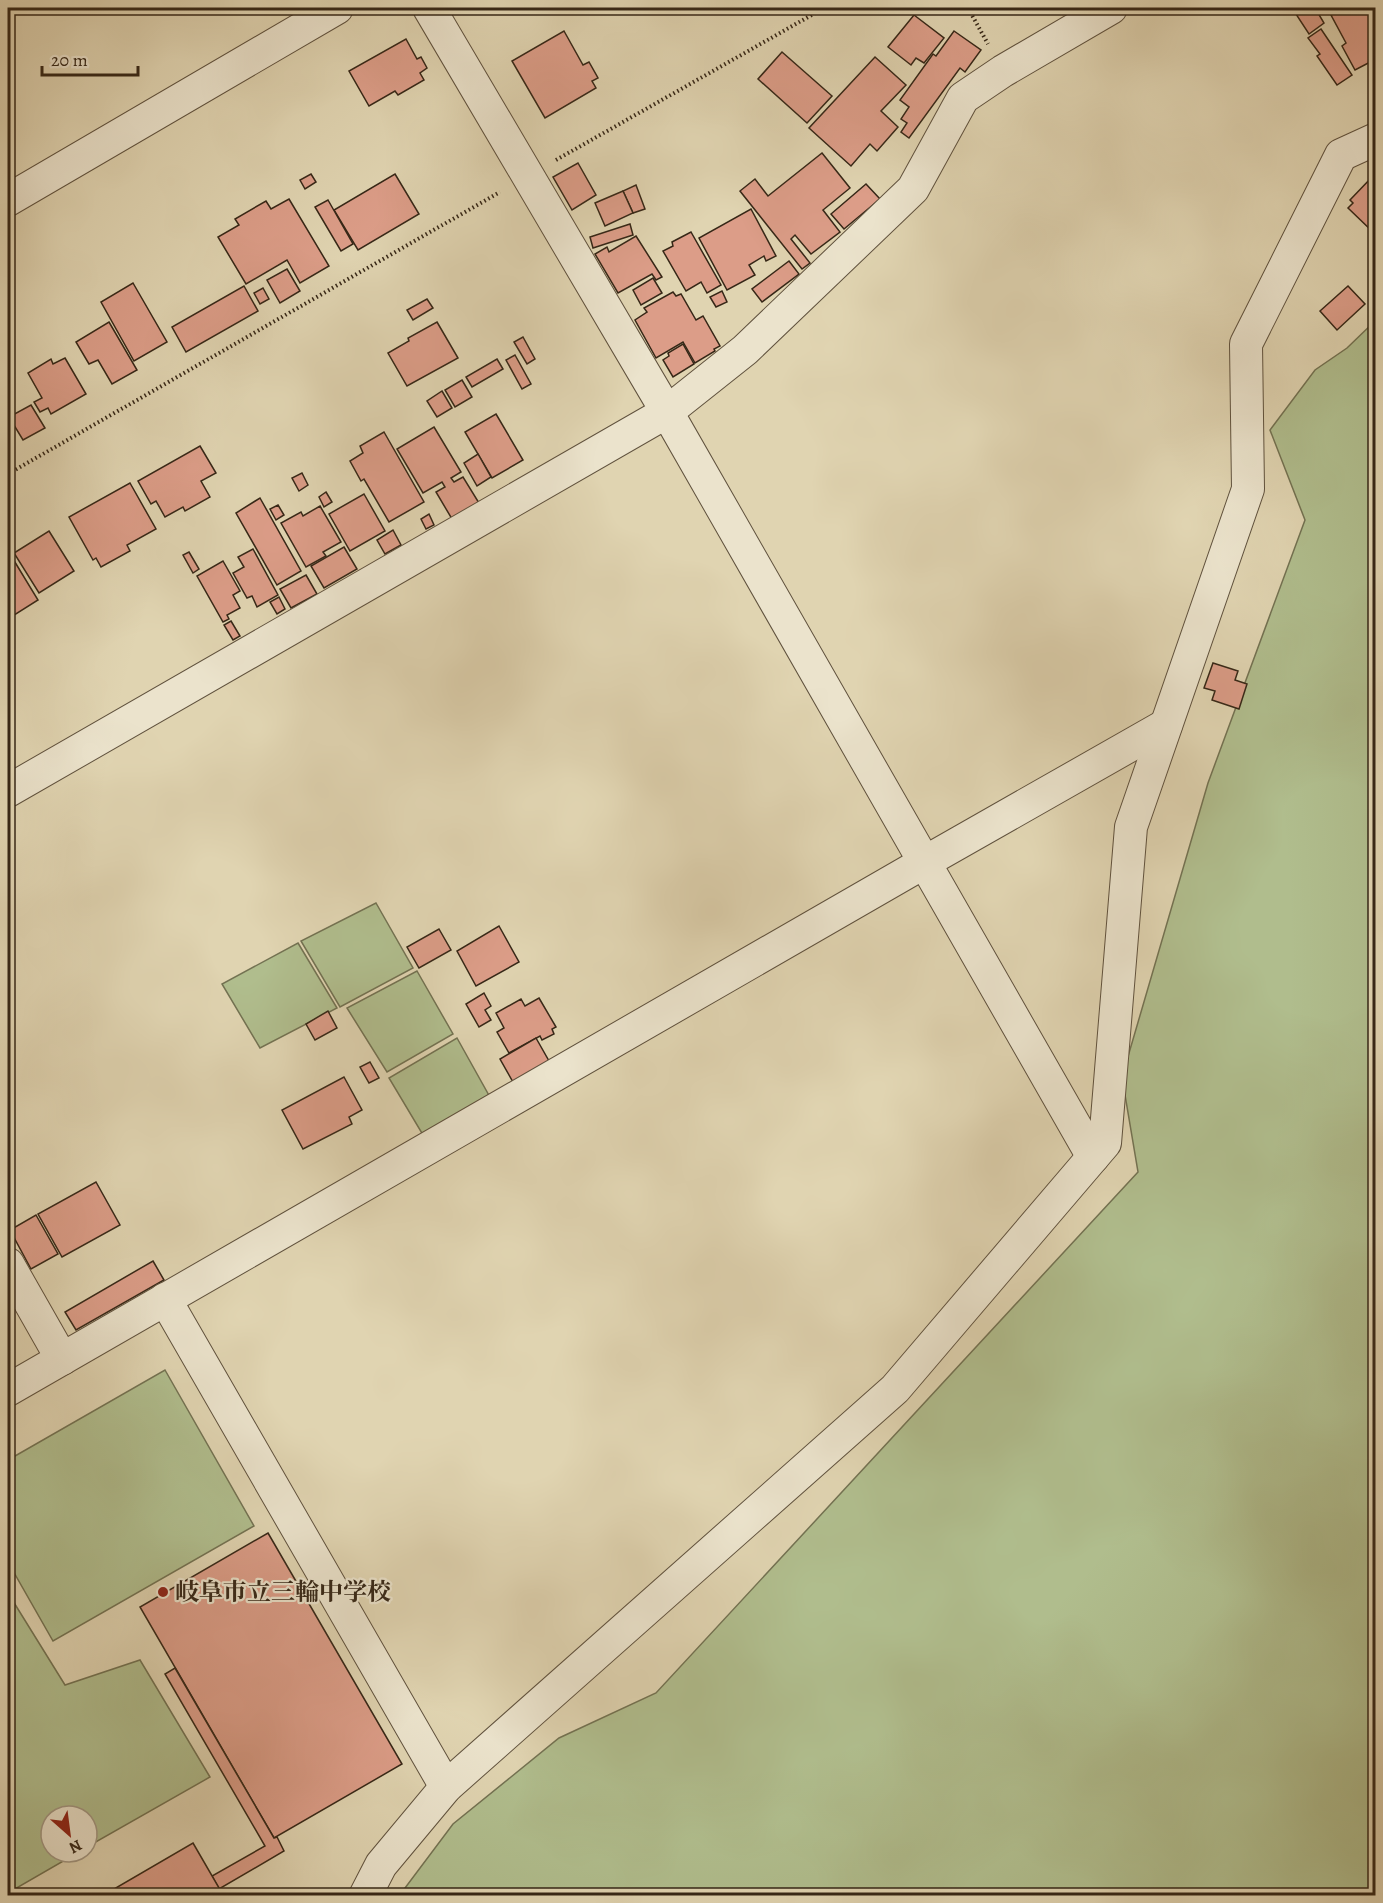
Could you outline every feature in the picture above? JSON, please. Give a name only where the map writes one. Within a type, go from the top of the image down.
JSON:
[{"type":"street","points":[[8,200],[337,8]]},
{"type":"street","points":[[429,8],[667,412],[1093,1157]]},
{"type":"street","points":[[8,791],[667,412],[745,350],[913,189],[963,98],[1003,71],[1111,8]]},
{"type":"street","points":[[365,1896],[381,1865],[446,1787],[896,1389],[1105,1143],[1131,827],[1248,489],[1246,344],[1341,155],[1376,140]]},
{"type":"street","points":[[8,1390],[1166,725]]},
{"type":"street","points":[[8,1264],[62,1359]]},
{"type":"street","points":[[165,1299],[446,1787]]},
{"type":"path","points":[[8,474],[824,8]]},
{"type":"path","points":[[968,8],[1003,71]]},
{"type":"green space","points":[[1375,321],[1375,1895],[399,1896],[453,1824],[559,1738],[656,1693],[1138,1172],[1122,1077],[1208,783],[1305,520],[1270,430],[1315,370],[1347,348]]},
{"type":"green space","points":[[376,903],[413,968],[340,1007],[301,941]]},
{"type":"green space","points":[[298,943],[337,1008],[260,1048],[222,984]]},
{"type":"green space","points":[[417,971],[453,1034],[387,1072],[347,1008]]},
{"type":"green space","points":[[457,1038],[496,1108],[429,1145],[389,1078]]},
{"type":"green space","points":[[165,1370],[254,1526],[53,1641],[8,1562],[8,1460]]},
{"type":"green space","points":[[8,1593],[65,1685],[140,1660],[210,1777],[99,1840],[99,1804],[39,1804],[39,1864],[58,1864],[8,1893]]},
{"type":"building","points":[[1292,8],[1326,8],[1318,13],[1324,23],[1309,34]]},
{"type":"building","points":[[1339,8],[1376,8],[1376,59],[1355,70],[1342,46],[1346,43],[1331,15],[1341,10]]},
{"type":"building","points":[[914,15],[944,38],[924,63],[916,58],[911,65],[888,47]]},
{"type":"building","points":[[1321,29],[1352,75],[1337,85],[1317,56],[1320,54],[1308,38]]},
{"type":"building","points":[[564,31],[583,65],[589,62],[598,78],[592,81],[596,88],[545,118],[512,61]]},
{"type":"building","points":[[954,31],[981,50],[965,72],[960,68],[909,138],[901,132],[907,123],[901,119],[909,107],[900,100],[933,54],[936,56]]},
{"type":"building","points":[[406,39],[417,59],[421,57],[427,68],[420,73],[424,80],[398,95],[395,91],[369,106],[349,71]]},
{"type":"building","points":[[782,52],[832,96],[807,123],[758,79]]},
{"type":"building","points":[[875,57],[906,85],[881,111],[898,127],[877,151],[870,144],[851,166],[809,128]]},
{"type":"building","points":[[822,153],[850,188],[823,210],[840,232],[811,254],[795,235],[791,239],[810,263],[802,269],[740,191],[755,179],[768,196]]},
{"type":"building","points":[[578,163],[596,195],[572,210],[553,177]]},
{"type":"building","points":[[311,174],[316,182],[305,189],[300,180]]},
{"type":"building","points":[[395,174],[419,214],[358,250],[334,210]]},
{"type":"building","points":[[1373,176],[1376,178],[1376,230],[1373,232],[1348,208],[1353,203],[1350,200]]},
{"type":"building","points":[[866,184],[880,199],[844,229],[831,214]]},
{"type":"building","points":[[636,185],[645,209],[633,213],[623,191]]},
{"type":"building","points":[[623,191],[633,213],[605,226],[595,203]]},
{"type":"building","points":[[289,199],[329,266],[300,283],[287,260],[246,284],[218,237],[239,225],[235,219],[266,201],[271,209]]},
{"type":"building","points":[[328,200],[353,244],[341,251],[315,207]]},
{"type":"building","points":[[751,209],[776,256],[766,261],[764,256],[749,265],[755,275],[727,290],[699,238]]},
{"type":"building","points":[[630,224],[633,235],[593,248],[590,237]]},
{"type":"building","points":[[691,232],[721,285],[707,293],[701,282],[686,291],[663,251],[673,246],[672,242]]},
{"type":"building","points":[[636,236],[662,277],[656,280],[652,274],[618,293],[595,254],[607,247],[609,252]]},
{"type":"building","points":[[789,261],[799,274],[762,302],[752,289]]},
{"type":"building","points":[[287,269],[300,291],[280,303],[267,280]]},
{"type":"building","points":[[653,278],[662,293],[641,305],[633,290]]},
{"type":"building","points":[[133,283],[167,342],[134,361],[101,302]]},
{"type":"building","points":[[244,286],[258,311],[186,352],[172,327]]},
{"type":"building","points":[[1348,286],[1365,304],[1337,330],[1320,311]]},
{"type":"building","points":[[263,288],[269,299],[260,304],[254,293]]},
{"type":"building","points":[[722,291],[727,302],[716,307],[710,297]]},
{"type":"building","points":[[673,292],[676,296],[681,294],[696,320],[703,316],[720,346],[695,363],[683,342],[656,358],[635,320],[647,312],[644,308]]},
{"type":"building","points":[[427,299],[433,308],[413,320],[407,310]]},
{"type":"building","points":[[109,322],[137,370],[112,384],[98,360],[89,364],[76,342]]},
{"type":"building","points":[[437,322],[458,358],[407,386],[388,353],[409,341],[408,338]]},
{"type":"building","points":[[523,337],[535,359],[527,364],[514,342]]},
{"type":"building","points":[[683,344],[694,364],[673,377],[663,360],[669,356],[668,353]]},
{"type":"building","points":[[515,355],[531,384],[522,389],[506,360]]},
{"type":"building","points":[[65,358],[86,394],[51,414],[48,408],[40,412],[34,402],[42,398],[28,373],[51,359],[53,364]]},
{"type":"building","points":[[497,359],[503,369],[472,387],[466,377]]},
{"type":"building","points":[[462,380],[472,397],[455,407],[445,390]]},
{"type":"building","points":[[442,391],[452,408],[437,417],[427,401]]},
{"type":"building","points":[[31,405],[45,428],[23,440],[9,417]]},
{"type":"building","points":[[496,414],[523,460],[492,478],[465,432]]},
{"type":"building","points":[[434,427],[461,472],[451,478],[454,482],[463,477],[479,503],[452,519],[436,492],[445,487],[442,482],[423,493],[397,449]]},
{"type":"building","points":[[384,432],[424,502],[389,522],[364,479],[361,481],[350,461],[363,453],[360,446]]},
{"type":"building","points":[[200,446],[216,473],[201,481],[210,497],[185,511],[183,507],[165,517],[156,501],[151,504],[138,481]]},
{"type":"building","points":[[478,454],[491,477],[477,486],[464,463]]},
{"type":"building","points":[[302,473],[308,485],[299,491],[292,478]]},
{"type":"building","points":[[130,483],[156,529],[127,545],[130,551],[101,567],[96,558],[93,560],[69,517]]},
{"type":"building","points":[[326,492],[332,502],[324,507],[319,497]]},
{"type":"building","points":[[364,494],[385,531],[350,551],[329,514]]},
{"type":"building","points":[[260,498],[301,571],[277,585],[236,513]]},
{"type":"building","points":[[278,505],[284,515],[276,520],[270,509]]},
{"type":"building","points":[[320,506],[341,542],[323,552],[326,556],[306,567],[281,523],[301,512],[303,516]]},
{"type":"building","points":[[429,514],[434,525],[426,529],[421,519]]},
{"type":"building","points":[[393,530],[401,545],[385,554],[377,540]]},
{"type":"building","points":[[49,531],[74,571],[39,593],[14,553]]},
{"type":"building","points":[[344,547],[357,569],[324,588],[311,566]]},
{"type":"building","points":[[253,549],[278,595],[257,607],[252,596],[247,598],[233,573],[244,567],[238,557]]},
{"type":"building","points":[[189,552],[199,569],[193,573],[183,555]]},
{"type":"building","points":[[10,554],[38,600],[8,619],[8,556]]},
{"type":"building","points":[[223,561],[240,591],[233,595],[240,608],[227,615],[229,619],[223,622],[197,576]]},
{"type":"building","points":[[306,575],[317,594],[291,608],[280,589]]},
{"type":"building","points":[[279,597],[285,609],[277,614],[270,602]]},
{"type":"building","points":[[231,621],[240,636],[233,640],[224,625]]},
{"type":"building","points":[[1213,663],[1238,671],[1235,680],[1247,684],[1239,709],[1212,700],[1215,691],[1204,688]]},
{"type":"building","points":[[499,926],[519,962],[476,986],[457,951]]},
{"type":"building","points":[[439,929],[451,950],[419,968],[407,947]]},
{"type":"building","points":[[484,993],[491,1006],[485,1010],[491,1020],[479,1027],[466,1004]]},
{"type":"building","points":[[539,998],[556,1027],[552,1029],[554,1034],[542,1040],[540,1036],[509,1053],[497,1032],[504,1028],[496,1013],[521,999],[525,1006]]},
{"type":"building","points":[[328,1011],[337,1028],[315,1040],[306,1024]]},
{"type":"building","points":[[536,1038],[549,1061],[513,1082],[500,1059]]},
{"type":"building","points":[[370,1062],[379,1078],[369,1083],[360,1067]]},
{"type":"building","points":[[344,1077],[362,1110],[349,1117],[352,1124],[303,1149],[282,1110]]},
{"type":"building","points":[[96,1182],[120,1225],[62,1257],[38,1214]]},
{"type":"building","points":[[36,1215],[58,1254],[31,1269],[10,1230]]},
{"type":"building","points":[[153,1261],[164,1280],[76,1330],[65,1312]]},
{"type":"building","points":[[268,1533],[402,1764],[274,1838],[140,1607]]},
{"type":"building","points":[[175,1668],[274,1838],[277,1837],[284,1851],[219,1889],[212,1876],[265,1846],[165,1674]]},
{"type":"building","points":[[193,1843],[222,1893],[217,1896],[102,1896]]},
{"type":"place","name":"岐阜市立三輪中学校","points":[[163,1592]]}]
